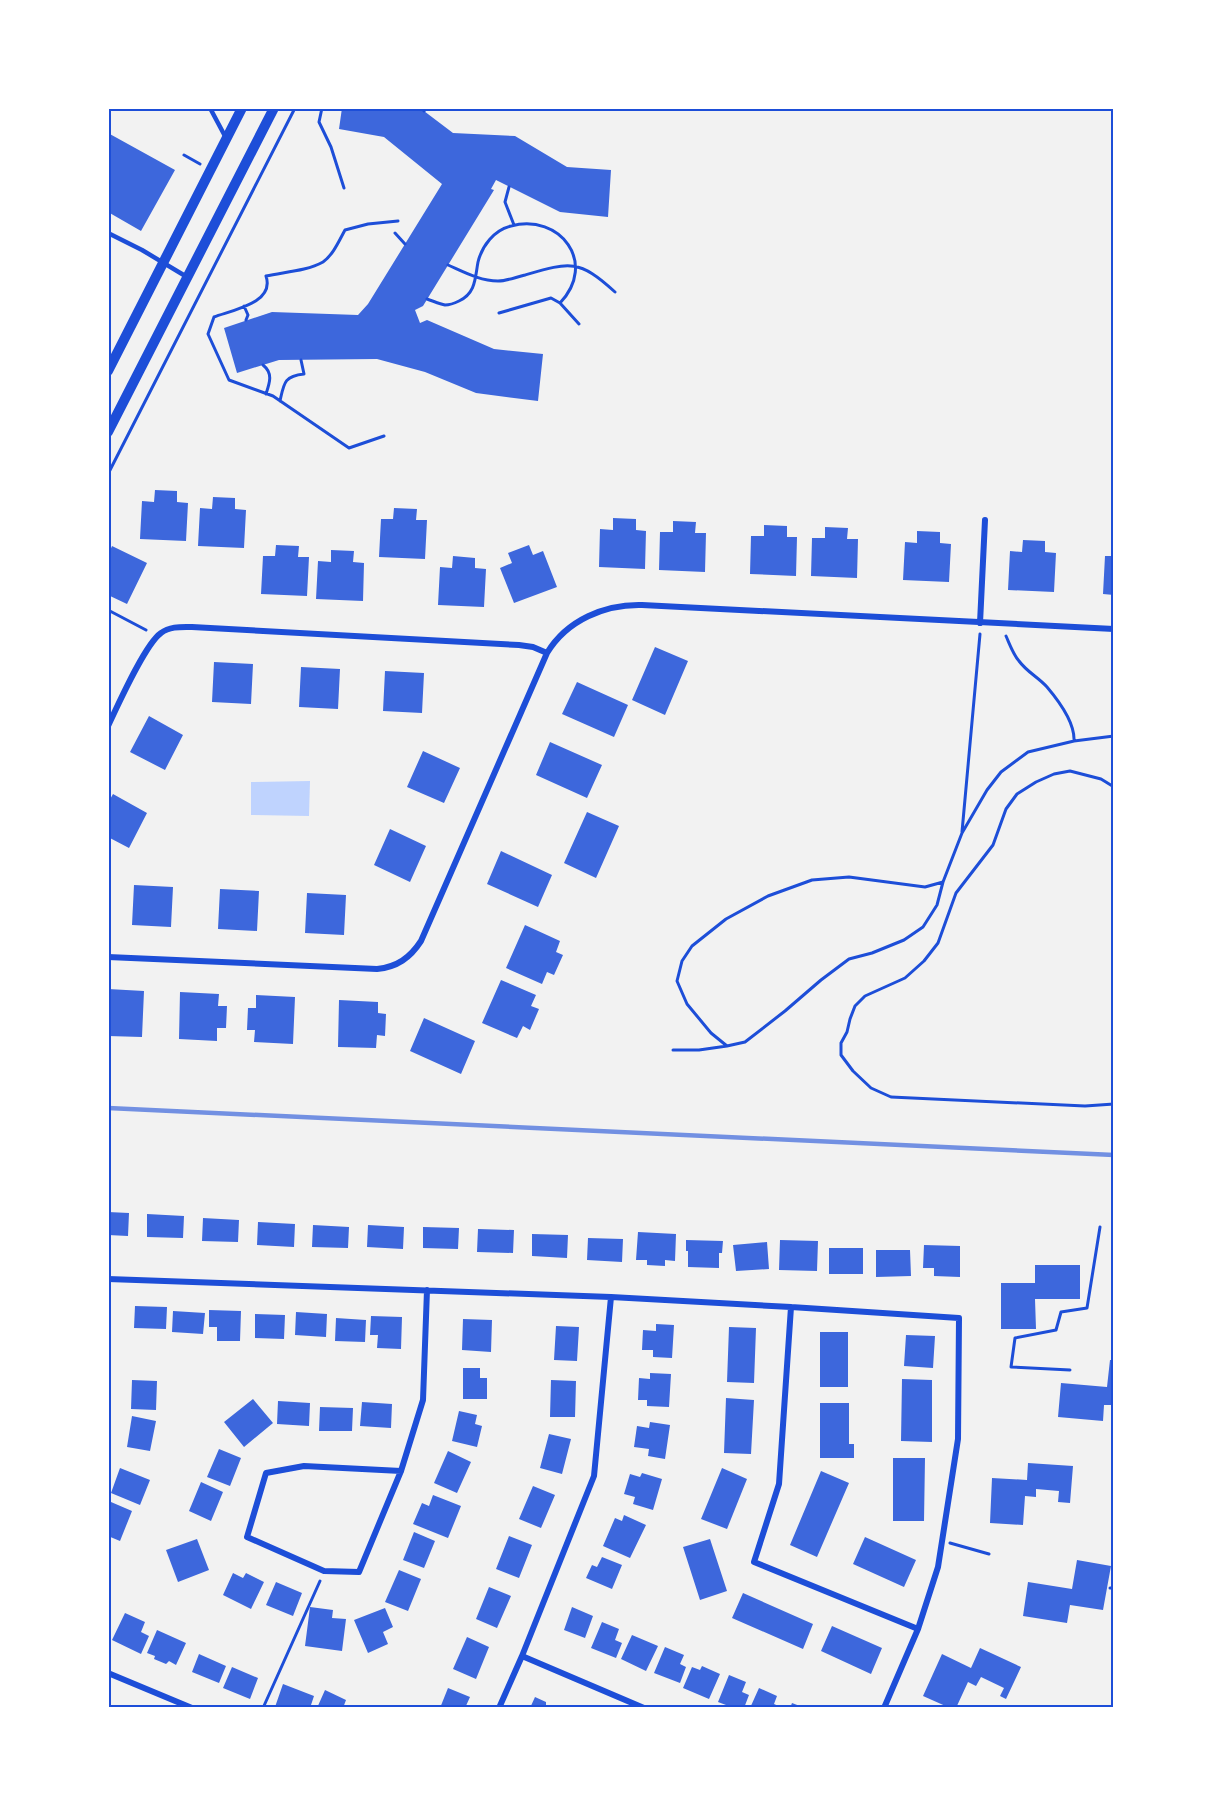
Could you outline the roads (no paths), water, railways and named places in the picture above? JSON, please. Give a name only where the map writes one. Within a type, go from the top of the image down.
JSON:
[{"type":"street","points":[[108,371],[242,108]]},
{"type":"street","points":[[108,432],[274,108]]},
{"type":"street","points":[[980,623],[985,520]]},
{"type":"street","points":[[108,957],[378,969],[393,967],[405,960],[421,941],[547,653],[559,638],[583,619],[610,608],[626,605],[1114,629]]},
{"type":"street","points":[[108,726],[152,642],[163,631],[172,628],[192,627],[519,645],[533,647],[547,653]]},
{"type":"street","points":[[108,1278],[611,1297],[958,1318],[958,1439],[938,1567],[918,1629],[884,1708]]},
{"type":"street","points":[[401,1471],[304,1466],[266,1473],[247,1537],[324,1571],[359,1572],[401,1471],[423,1400],[427,1290]]},
{"type":"street","points":[[499,1708],[594,1476],[611,1297]]},
{"type":"street","points":[[791,1307],[778,1484],[754,1562],[918,1629]]},
{"type":"street","points":[[522,1656],[644,1708]]},
{"type":"street","points":[[108,1673],[192,1708]]},
{"type":"lane","points":[[210,108],[226,139]]},
{"type":"lane","points":[[108,233],[188,277]]},
{"type":"water","points":[[310,781],[309,816],[251,815],[251,782]]},
{"type":"railway","points":[[108,1108],[1114,1155]]}]
